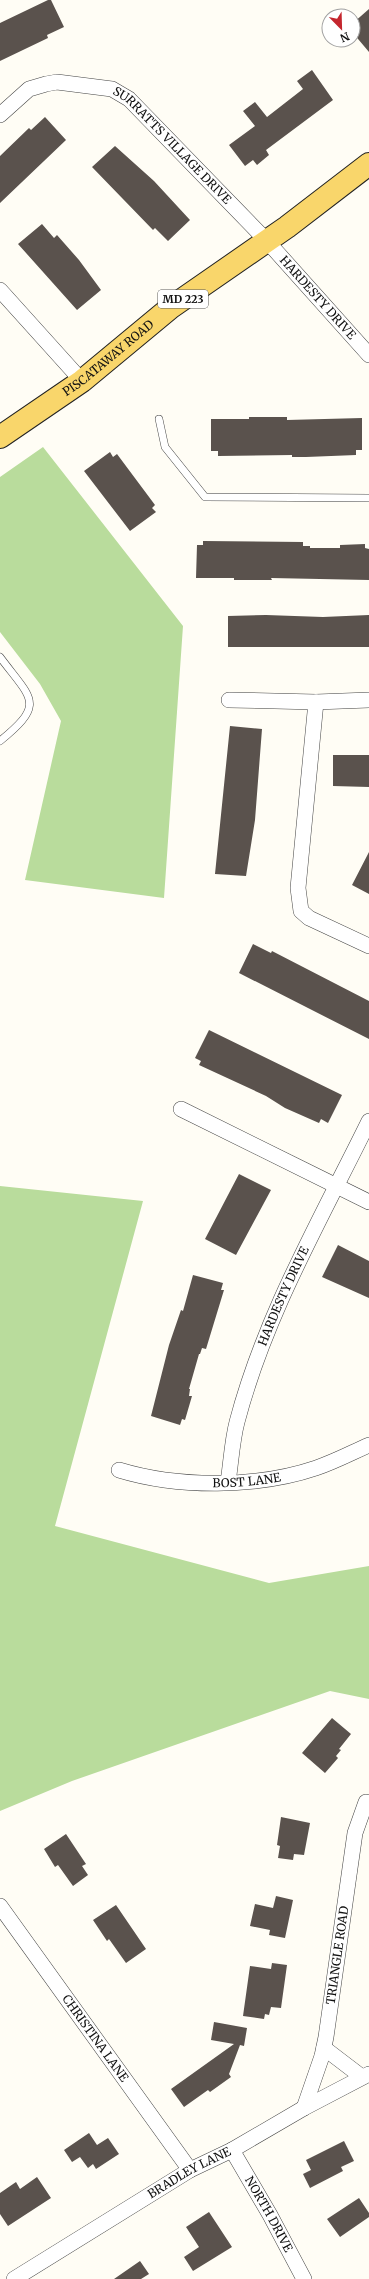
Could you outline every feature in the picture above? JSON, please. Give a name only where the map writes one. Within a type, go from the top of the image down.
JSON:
[{"type":"main road","name":"PISCATAWAY ROAD","points":[[0,437],[82,381],[170,308],[334,192],[369,164]]},
{"type":"street","name":"SURRATTS VILLAGE DRIVE","points":[[0,115],[29,89],[46,84],[57,82],[112,89],[129,99],[266,240]]},
{"type":"street","name":"HARDESTY DRIVE","points":[[266,240],[369,355]]},
{"type":"street","points":[[0,290],[82,381]]},
{"type":"street","points":[[229,700],[316,702],[369,700]]},
{"type":"street","points":[[316,702],[298,888],[301,911],[309,918],[369,946]]},
{"type":"street","points":[[181,1109],[338,1185],[369,1202]]},
{"type":"street","name":"HARDESTY DRIVE","points":[[228,1482],[236,1424],[259,1354],[277,1309],[313,1229],[338,1185],[369,1121]]},
{"type":"street","name":"BOST LANE","points":[[119,1470],[147,1479],[190,1483],[228,1482],[281,1476],[309,1470],[369,1445]]},
{"type":"street","name":"TRIANGLE ROAD","points":[[304,2108],[324,2048],[355,1833],[366,1802]]},
{"type":"street","name":"CHRISTINA LANE","points":[[0,1906],[190,2170]]},
{"type":"street","points":[[324,2048],[366,2075]]},
{"type":"street","name":"BRADLEY LANE","points":[[14,2279],[190,2170],[232,2150],[304,2108],[366,2075]]},
{"type":"street","name":"NORTH DRIVE","points":[[232,2150],[270,2215],[304,2279]]},
{"type":"lane","points":[[159,419],[166,447],[205,497],[369,498]]},
{"type":"lane","points":[[0,657],[30,697],[30,710],[19,726],[0,741]]},
{"type":"green space","points":[[43,447],[183,626],[164,898],[25,880],[61,721],[40,684],[0,632],[0,477]]},
{"type":"green space","points":[[0,1186],[143,1201],[55,1526],[269,1583],[369,1566],[369,1699],[330,1691],[72,1781],[0,1811]]},
{"type":"building","points":[[48,0],[51,0],[64,27],[47,35],[48,38],[0,61],[0,23]]},
{"type":"building","points":[[369,9],[369,52],[361,42],[361,16]]},
{"type":"building","points":[[312,70],[333,100],[266,150],[269,155],[257,165],[253,160],[245,166],[229,145],[255,126],[243,111],[255,102],[267,117],[303,89],[297,81]]},
{"type":"building","points":[[45,117],[66,140],[0,203],[0,156],[29,128],[31,130]]},
{"type":"building","points":[[115,146],[154,181],[190,220],[168,241],[155,228],[153,230],[92,167]]},
{"type":"building","points":[[42,224],[54,238],[57,235],[79,260],[101,290],[77,310],[18,244]]},
{"type":"building","points":[[249,417],[287,417],[287,420],[362,418],[362,450],[356,450],[356,455],[306,457],[292,457],[292,455],[218,456],[218,451],[211,451],[211,419],[249,419]]},
{"type":"building","points":[[110,452],[113,457],[117,454],[155,505],[152,508],[156,512],[130,531],[84,471]]},
{"type":"building","points":[[203,541],[303,542],[303,546],[310,546],[310,548],[340,548],[340,545],[365,544],[365,548],[369,549],[369,580],[271,578],[272,580],[234,580],[234,578],[196,578],[197,545],[203,545]]},
{"type":"building","points":[[266,615],[323,617],[369,615],[369,647],[228,647],[228,616]]},
{"type":"building","points":[[230,726],[262,729],[255,820],[246,876],[215,874]]},
{"type":"building","points":[[333,755],[369,755],[369,787],[333,786]]},
{"type":"building","points":[[369,852],[369,894],[352,885]]},
{"type":"building","points":[[253,944],[271,953],[272,951],[369,1001],[369,1039],[239,973]]},
{"type":"building","points":[[209,1030],[342,1095],[328,1123],[321,1119],[319,1123],[285,1108],[266,1096],[199,1065],[201,1061],[195,1058]]},
{"type":"building","points":[[239,1174],[271,1190],[236,1255],[205,1239]]},
{"type":"building","points":[[338,1245],[369,1261],[369,1298],[322,1277]]},
{"type":"building","points":[[193,1275],[223,1283],[221,1290],[224,1290],[206,1349],[202,1348],[199,1354],[189,1389],[189,1396],[192,1396],[185,1420],[182,1419],[180,1425],[151,1416],[169,1345],[181,1310],[183,1311]]},
{"type":"building","points":[[332,1718],[351,1734],[339,1749],[341,1750],[336,1756],[338,1758],[325,1773],[302,1753]]},
{"type":"building","points":[[281,1817],[310,1823],[304,1855],[294,1854],[293,1860],[278,1858],[280,1846],[277,1845]]},
{"type":"building","points":[[66,1834],[86,1864],[82,1866],[88,1875],[73,1886],[58,1865],[55,1867],[44,1849]]},
{"type":"building","points":[[276,1896],[293,1900],[285,1938],[269,1935],[270,1930],[250,1926],[255,1904],[273,1908]]},
{"type":"building","points":[[116,1905],[146,1949],[126,1963],[109,1939],[107,1941],[93,1920]]},
{"type":"building","points":[[272,1963],[287,1965],[281,2008],[271,2007],[269,2015],[265,2014],[264,2019],[243,2016],[250,1966],[271,1969]]},
{"type":"building","points":[[214,2022],[247,2028],[244,2046],[240,2045],[229,2074],[231,2077],[210,2092],[208,2090],[184,2107],[171,2089],[234,2044],[211,2040]]},
{"type":"building","points":[[89,2133],[97,2145],[108,2138],[119,2154],[96,2169],[93,2164],[88,2168],[80,2157],[72,2162],[64,2150]]},
{"type":"building","points":[[344,2141],[354,2161],[341,2167],[343,2171],[310,2188],[303,2174],[311,2170],[306,2160]]},
{"type":"building","points":[[37,2177],[51,2198],[8,2226],[0,2214],[0,2193],[16,2182],[20,2189]]},
{"type":"building","points":[[359,2198],[369,2213],[369,2217],[340,2237],[327,2219]]},
{"type":"building","points":[[209,2212],[232,2247],[193,2271],[184,2257],[199,2247],[186,2227]]},
{"type":"building","points":[[140,2261],[149,2274],[141,2279],[114,2279]]}]
